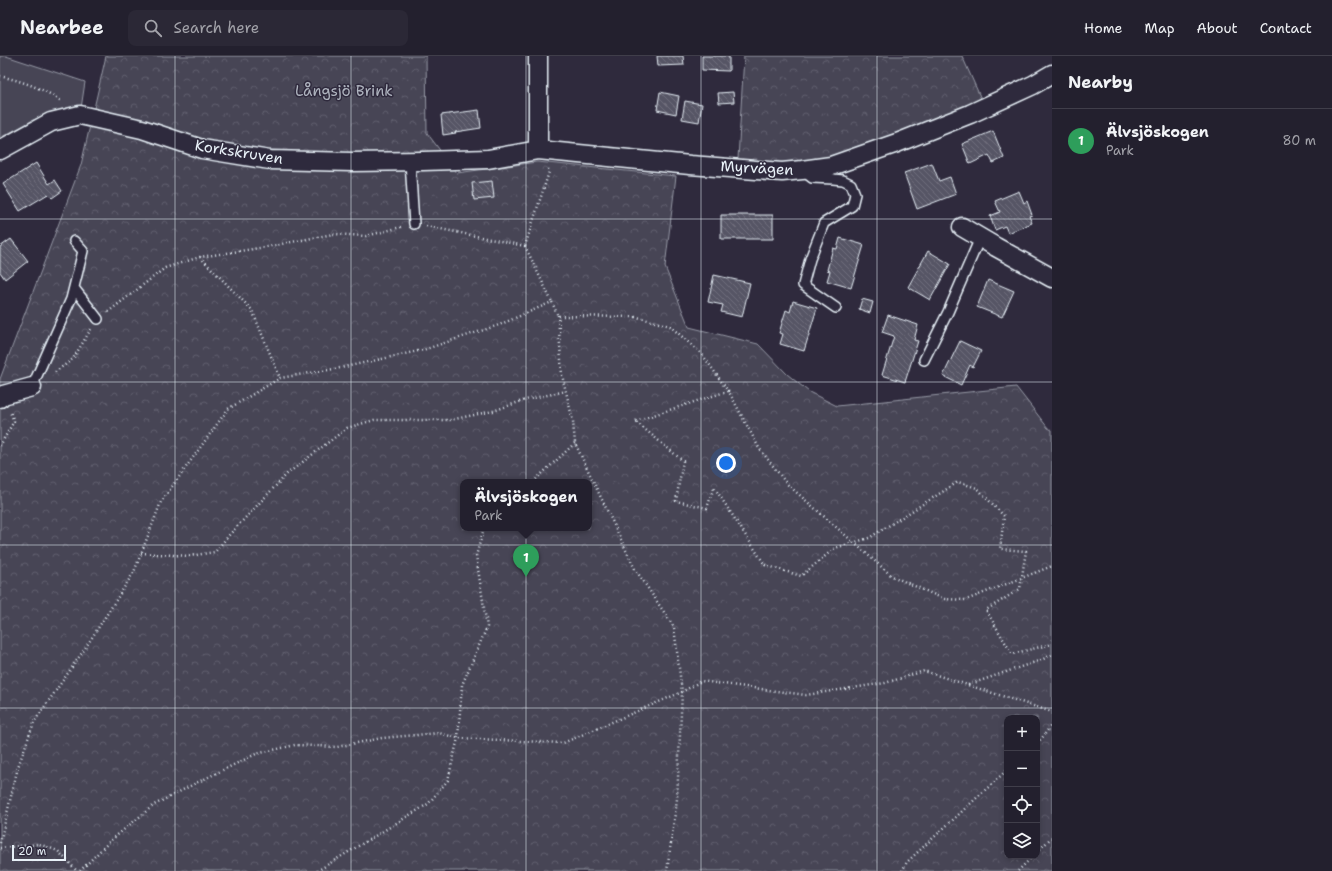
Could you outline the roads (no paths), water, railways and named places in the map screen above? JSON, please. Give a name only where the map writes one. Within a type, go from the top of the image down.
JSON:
[{"type":"street","points":[[538,56],[538,150]]},
{"type":"street","name":"Myrvägen","points":[[538,150],[782,172],[831,166],[897,143],[970,114],[1033,85],[1052,74]]},
{"type":"street","name":"Korkskruven","points":[[0,150],[50,122],[80,115],[142,129],[202,149],[270,160],[352,162],[410,161],[488,158],[538,150]]},
{"type":"street","points":[[962,227],[1052,278]]},
{"type":"street","points":[[1,396],[32,387]]},
{"type":"lane","points":[[410,161],[414,224]]},
{"type":"lane","points":[[802,170],[812,178],[843,180],[851,184],[855,194],[852,206],[824,223],[810,258],[803,285],[836,308]]},
{"type":"lane","points":[[924,360],[948,312],[980,238]]},
{"type":"lane","points":[[32,387],[72,299],[83,251],[74,241]]},
{"type":"lane","points":[[74,288],[98,319]]},
{"type":"place","name":"Älvsjöskogen","points":[[526,577]]},
{"type":"park label","name":"Långsjö Brink","points":[[344,91]]}]
